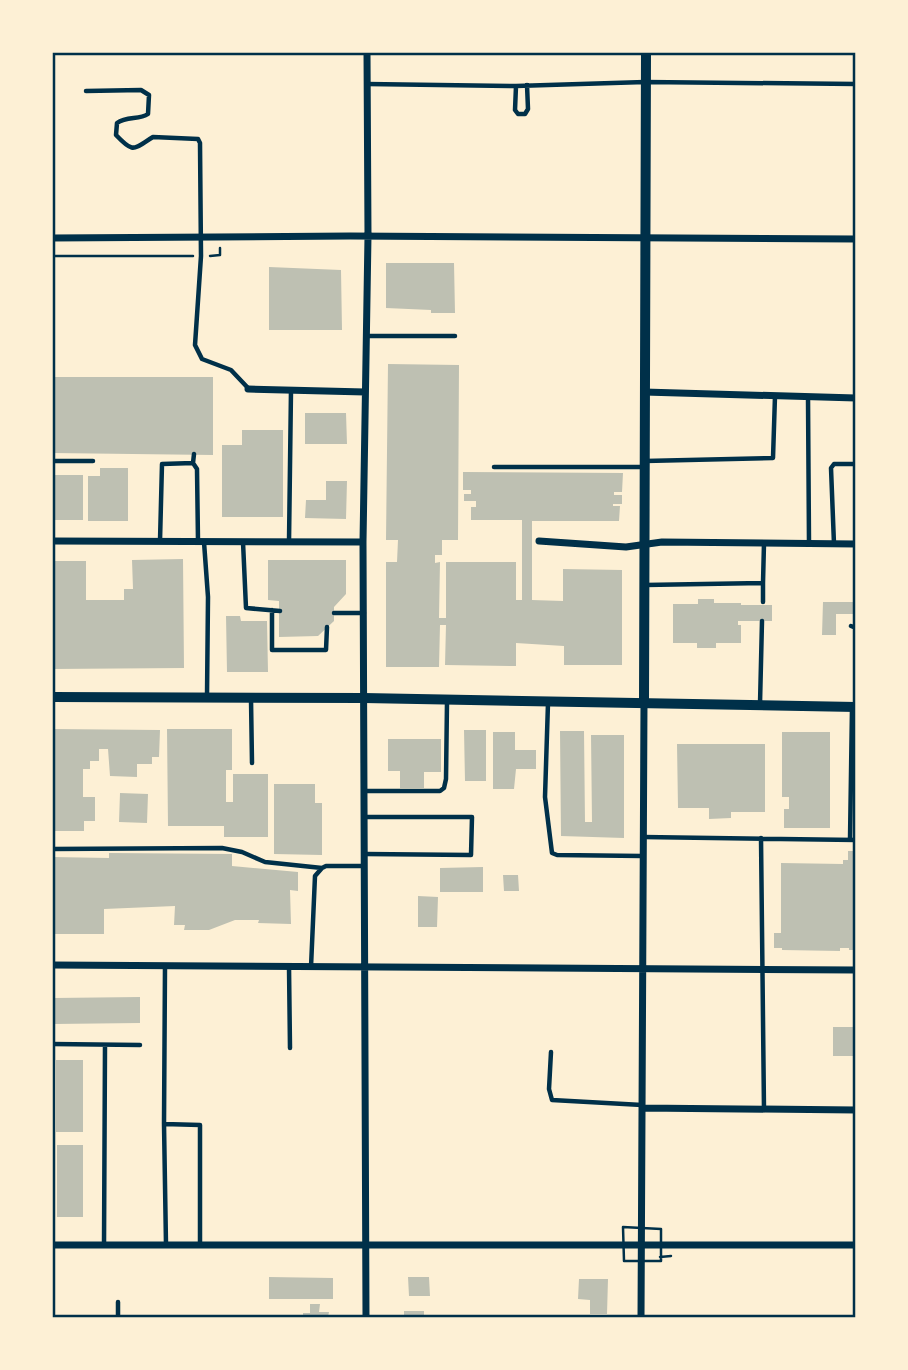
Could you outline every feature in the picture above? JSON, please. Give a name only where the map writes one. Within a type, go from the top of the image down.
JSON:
[{"type":"main road","points":[[52,697],[364,698],[854,707]]},
{"type":"street","points":[[366,1318],[363,542],[368,236],[367,52]]},
{"type":"street","points":[[641,1318],[646,52]]},
{"type":"street","points":[[52,238],[368,236],[856,239]]},
{"type":"street","points":[[248,389],[365,392]]},
{"type":"street","points":[[644,392],[856,398]]},
{"type":"street","points":[[52,541],[363,542]]},
{"type":"street","points":[[539,541],[626,547],[644,543],[856,544]]},
{"type":"street","points":[[52,965],[856,970]]},
{"type":"street","points":[[642,1106],[856,1110]]},
{"type":"street","points":[[52,1245],[856,1245]]},
{"type":"lane","points":[[367,84],[516,86],[645,82],[856,85]]},
{"type":"lane","points":[[516,86],[515,110],[518,114],[525,114],[528,109],[527,85]]},
{"type":"lane","points":[[86,91],[141,90],[149,95],[148,114],[125,118],[117,123],[116,135],[128,147],[134,149],[153,137],[198,139],[201,143],[201,237],[195,345],[202,359],[231,370],[248,389]]},
{"type":"lane","points":[[366,336],[455,336]]},
{"type":"lane","points":[[289,542],[291,390]]},
{"type":"lane","points":[[494,467],[774,458],[775,396]]},
{"type":"lane","points":[[807,397],[809,544]]},
{"type":"lane","points":[[194,454],[208,597],[207,697]]},
{"type":"lane","points":[[52,461],[93,461]]},
{"type":"lane","points":[[160,542],[162,464],[193,463]]},
{"type":"lane","points":[[834,544],[831,468],[834,464],[856,464]]},
{"type":"lane","points":[[243,542],[246,608],[280,611]]},
{"type":"lane","points":[[763,602],[764,543]]},
{"type":"lane","points":[[644,585],[763,583]]},
{"type":"lane","points":[[272,610],[272,650],[326,650],[327,627]]},
{"type":"lane","points":[[334,613],[364,613]]},
{"type":"lane","points":[[760,705],[762,621]]},
{"type":"lane","points":[[251,698],[251,763]]},
{"type":"lane","points":[[364,791],[440,791],[444,788],[447,700]]},
{"type":"lane","points":[[548,702],[545,797],[552,853],[642,856]]},
{"type":"lane","points":[[642,837],[853,840],[854,707]]},
{"type":"lane","points":[[364,817],[472,817],[471,855],[364,854]]},
{"type":"lane","points":[[761,838],[764,1110]]},
{"type":"lane","points":[[52,849],[222,848],[242,852],[265,862],[321,869]]},
{"type":"lane","points":[[312,967],[315,876],[327,866],[364,866]]},
{"type":"lane","points":[[165,966],[166,1246]]},
{"type":"lane","points":[[289,966],[290,1048]]},
{"type":"lane","points":[[52,1044],[140,1045]]},
{"type":"lane","points":[[104,1245],[105,1045]]},
{"type":"lane","points":[[551,1052],[549,1089],[552,1100],[642,1106]]},
{"type":"lane","points":[[164,1124],[200,1125],[200,1246]]},
{"type":"lane","points":[[118,1302],[118,1318]]},
{"type":"path","points":[[52,256],[191,256]]},
{"type":"building","points":[[386,263],[454,263],[455,313],[386,308]]},
{"type":"building","points":[[269,267],[341,270],[342,330],[269,330]]},
{"type":"building","points":[[388,364],[459,365],[458,540],[442,540],[442,555],[435,555],[435,563],[440,562],[439,618],[446,618],[446,562],[516,562],[516,600],[522,600],[522,520],[471,520],[471,507],[476,507],[476,501],[464,501],[464,494],[471,494],[471,490],[463,490],[463,472],[623,473],[622,492],[614,492],[614,495],[622,495],[622,504],[613,504],[620,506],[619,521],[532,521],[532,600],[563,601],[563,569],[622,570],[622,665],[564,665],[564,646],[516,643],[516,666],[445,665],[446,625],[440,625],[439,667],[386,667],[386,562],[397,562],[398,540],[386,540]]},
{"type":"building","points":[[52,377],[213,377],[213,455],[52,453]]},
{"type":"building","points":[[305,413],[346,413],[347,444],[305,444]]},
{"type":"building","points":[[242,430],[283,430],[283,517],[222,517],[222,445],[242,445]]},
{"type":"building","points":[[100,468],[128,468],[128,521],[88,521],[88,476],[100,476]]},
{"type":"building","points":[[52,475],[83,475],[83,520],[52,520]]},
{"type":"building","points":[[326,481],[347,481],[346,519],[305,518],[306,500],[326,500]]},
{"type":"building","points":[[183,559],[184,668],[52,669],[52,561],[86,561],[86,600],[124,600],[124,589],[133,589],[132,560]]},
{"type":"building","points":[[268,560],[346,560],[346,594],[334,607],[334,621],[318,636],[279,637],[279,601],[268,600]]},
{"type":"building","points":[[698,599],[714,599],[714,603],[772,605],[772,621],[738,621],[738,625],[741,625],[741,643],[716,643],[716,648],[697,648],[697,643],[673,643],[673,604],[698,604]]},
{"type":"building","points":[[823,602],[855,602],[855,614],[836,614],[836,635],[822,635]]},
{"type":"building","points":[[226,616],[240,616],[241,621],[267,621],[268,672],[227,672]]},
{"type":"building","points":[[52,729],[160,730],[159,757],[152,757],[152,764],[137,764],[137,777],[110,776],[108,749],[99,749],[99,761],[90,761],[90,769],[83,769],[83,797],[95,797],[95,821],[84,821],[84,831],[52,831]]},
{"type":"building","points":[[167,729],[232,729],[232,770],[226,770],[226,802],[233,802],[233,774],[268,774],[268,837],[224,837],[224,826],[168,826]]},
{"type":"building","points":[[464,730],[486,730],[486,781],[465,781]]},
{"type":"building","points":[[560,731],[584,731],[585,822],[592,822],[591,735],[624,735],[624,838],[561,836]]},
{"type":"building","points":[[493,732],[515,732],[515,750],[536,750],[536,769],[516,769],[514,789],[493,789]]},
{"type":"building","points":[[782,732],[830,732],[830,828],[784,828],[784,809],[789,809],[789,797],[782,797]]},
{"type":"building","points":[[388,739],[441,739],[441,772],[424,772],[424,788],[400,788],[400,771],[388,771]]},
{"type":"building","points":[[677,744],[765,744],[765,812],[731,812],[731,818],[709,819],[709,808],[678,808]]},
{"type":"building","points":[[274,784],[315,784],[315,803],[322,803],[322,855],[274,854]]},
{"type":"building","points":[[120,793],[148,794],[147,823],[119,822]]},
{"type":"building","points":[[848,851],[855,851],[855,950],[774,948],[774,933],[781,933],[781,863],[843,864],[843,860],[848,860]]},
{"type":"building","points":[[109,853],[232,854],[232,866],[298,872],[298,891],[290,890],[291,924],[235,920],[209,930],[184,930],[185,925],[174,925],[175,906],[104,909],[104,934],[52,934],[52,857],[109,858]]},
{"type":"building","points":[[483,867],[483,892],[440,892],[440,868]]},
{"type":"building","points":[[503,875],[518,875],[519,891],[504,891]]},
{"type":"building","points":[[418,896],[438,897],[437,927],[418,927]]},
{"type":"building","points":[[140,997],[140,1023],[54,1024],[54,998]]},
{"type":"building","points":[[833,1027],[855,1027],[855,1056],[833,1056]]},
{"type":"building","points":[[56,1060],[83,1060],[83,1132],[56,1132]]},
{"type":"building","points":[[57,1145],[83,1145],[83,1217],[57,1217]]},
{"type":"building","points":[[269,1277],[333,1278],[333,1299],[269,1299]]},
{"type":"building","points":[[408,1277],[429,1277],[430,1296],[409,1296]]},
{"type":"building","points":[[579,1279],[608,1279],[607,1314],[590,1314],[590,1300],[578,1299]]},
{"type":"building","points":[[310,1304],[320,1304],[319,1312],[329,1312],[328,1317],[303,1317],[303,1313],[310,1313]]},
{"type":"building","points":[[404,1311],[424,1311],[424,1317],[404,1317]]}]
